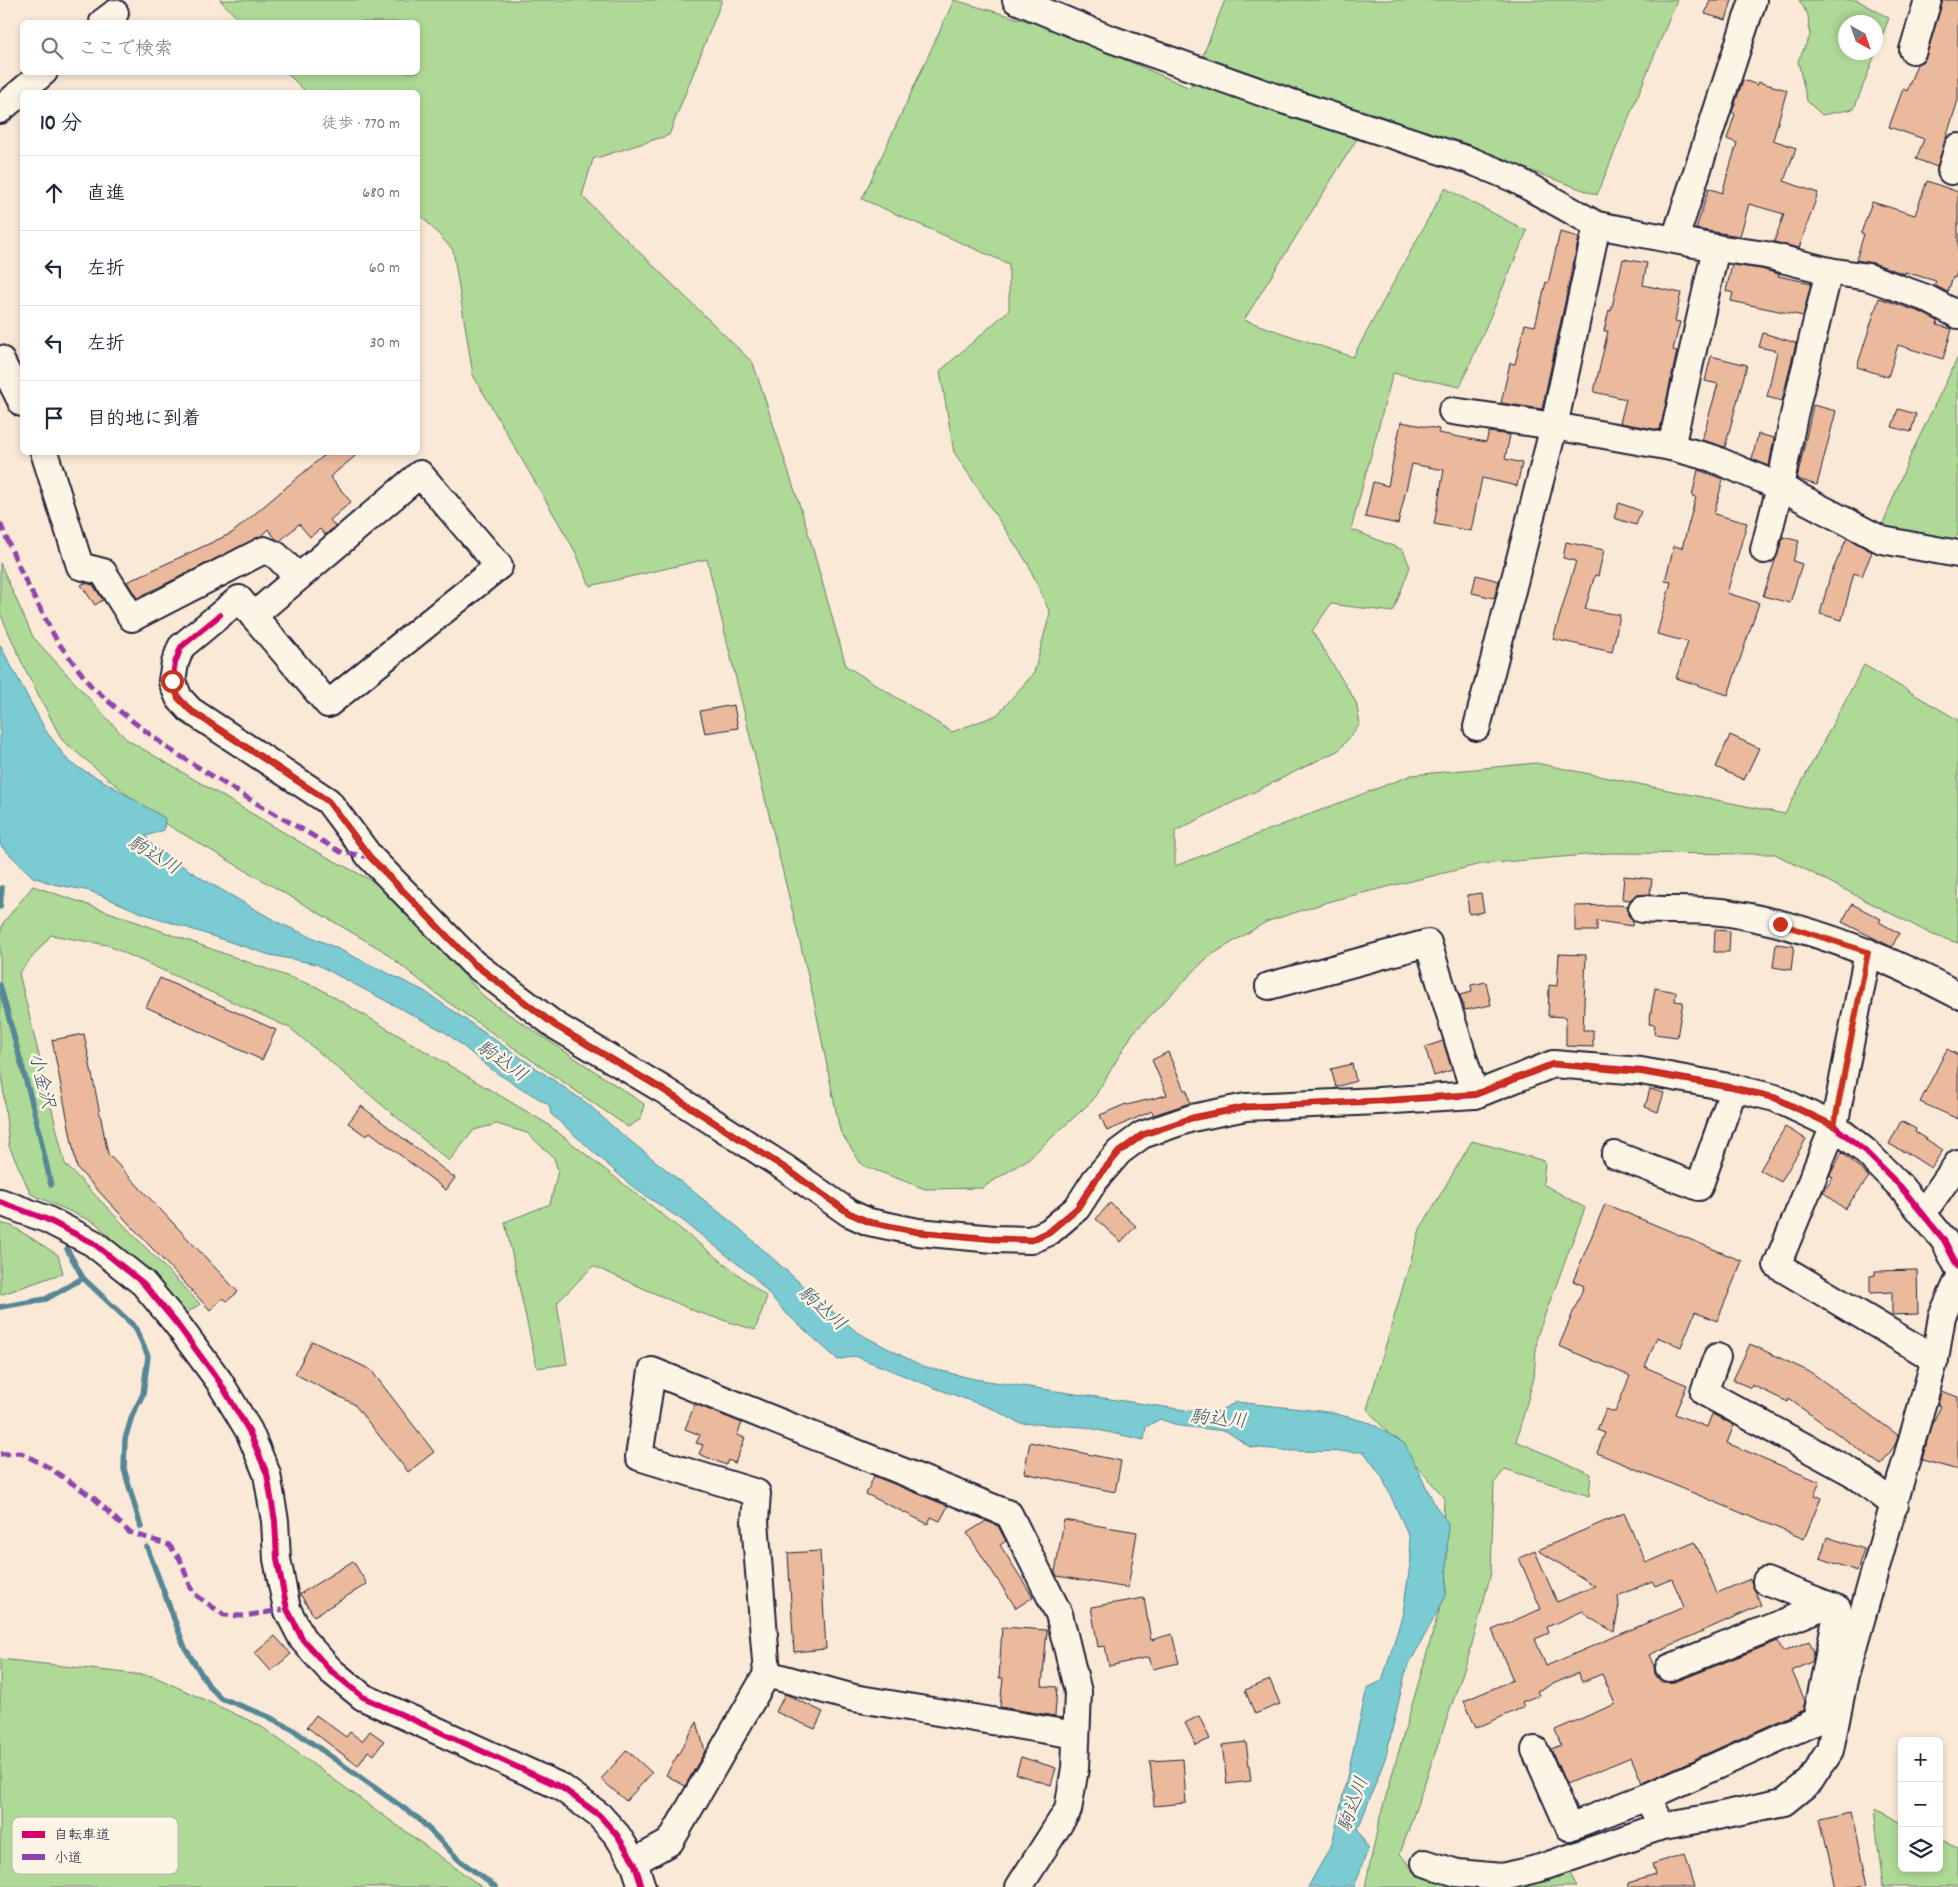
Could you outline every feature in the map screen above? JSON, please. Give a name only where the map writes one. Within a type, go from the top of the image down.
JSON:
[{"type":"street","points":[[1016,0],[1108,38],[1276,98],[1469,160],[1515,179],[1597,225],[1716,248],[1766,255],[1829,271],[1868,277],[1926,298],[1958,315]]},
{"type":"street","points":[[1675,240],[1753,0]]},
{"type":"street","points":[[1913,50],[1928,0]]},
{"type":"street","points":[[23,90],[41,75]]},
{"type":"street","points":[[0,110],[20,93]]},
{"type":"street","points":[[1477,727],[1554,426],[1597,225]]},
{"type":"street","points":[[1671,447],[1716,248]]},
{"type":"street","points":[[1764,550],[1829,271]]},
{"type":"street","points":[[0,359],[20,399]]},
{"type":"street","points":[[1452,411],[1554,426],[1671,447],[1712,458],[1780,487],[1882,540],[1958,554]]},
{"type":"street","points":[[45,455],[80,566],[103,572],[132,618],[264,550],[276,555],[298,577]]},
{"type":"street","points":[[253,616],[420,474],[499,566],[328,704],[239,600],[181,647],[175,663],[172,681],[178,698],[190,710],[328,801],[370,857],[473,963],[556,1026],[662,1089],[769,1158],[849,1213],[869,1222],[918,1232],[994,1239],[1031,1240],[1049,1232],[1078,1208],[1096,1180],[1119,1152],[1142,1135],[1192,1118],[1246,1107],[1475,1094],[1553,1064],[1641,1072],[1734,1088],[1776,1098],[1834,1126],[1865,1150],[1923,1213],[1944,1240],[1958,1268]]},
{"type":"street","points":[[1642,909],[1727,913],[1780,924],[1868,952],[1912,971],[1958,995]]},
{"type":"street","points":[[1269,986],[1428,943],[1475,1094]]},
{"type":"street","points":[[1868,952],[1834,1126],[1778,1265],[1935,1359]]},
{"type":"street","points":[[1615,1155],[1699,1187],[1734,1088]]},
{"type":"street","points":[[1923,1213],[1958,1163]]},
{"type":"street","points":[[1,1195],[92,1243],[143,1283],[177,1324],[219,1381],[249,1431],[267,1474],[275,1521],[277,1559],[287,1609],[303,1640],[330,1670],[363,1698],[561,1787],[599,1815],[617,1835],[634,1862],[642,1887]]},
{"type":"street","points":[[1425,1862],[1457,1873],[1502,1877],[1540,1868],[1662,1826],[1784,1802],[1810,1781],[1830,1750],[1844,1680],[1935,1359],[1942,1316],[1958,1281]]},
{"type":"street","points":[[1718,1357],[1704,1392],[1853,1473],[1895,1505]]},
{"type":"street","points":[[634,1862],[670,1842],[768,1674],[754,1521],[757,1493],[639,1457],[652,1372],[1009,1514],[1059,1614],[1078,1692],[1075,1768],[1068,1810],[1019,1887]]},
{"type":"street","points":[[1766,1581],[1862,1619]]},
{"type":"street","points":[[1669,1668],[1832,1607]]},
{"type":"street","points":[[1535,1750],[1569,1828],[1647,1797],[1816,1720],[1832,1607]]},
{"type":"street","points":[[768,1674],[854,1698],[1076,1735]]},
{"type":"street","points":[[1647,1797],[1662,1826]]},
{"type":"green space","points":[[220,0],[722,0],[669,135],[593,159],[582,196],[753,363],[806,525],[846,666],[952,732],[997,715],[1034,673],[1050,613],[1028,564],[954,452],[940,371],[1009,310],[1009,264],[862,199],[954,0],[1055,29],[1190,88],[1225,0],[1677,0],[1597,195],[1373,113],[1244,320],[1353,357],[1445,188],[1527,231],[1460,387],[1393,373],[1351,529],[1403,550],[1410,567],[1393,612],[1331,604],[1312,631],[1356,702],[1360,724],[1339,750],[1175,831],[1175,866],[1412,775],[1536,763],[1785,814],[1864,665],[1958,720],[1958,943],[1933,935],[1775,854],[1608,853],[1481,864],[1334,900],[1266,922],[1208,957],[1133,1033],[1092,1101],[1028,1159],[982,1188],[925,1189],[862,1165],[840,1131],[813,996],[707,559],[590,586],[575,551],[473,375],[453,250],[420,214],[420,90],[304,90],[289,75],[420,75],[420,20],[239,20]]},
{"type":"green space","points":[[1799,0],[1857,0],[1889,18],[1883,34],[1883,15],[1838,15],[1838,60],[1873,60],[1854,109],[1822,115],[1807,101],[1798,61],[1810,36],[1808,15]]},
{"type":"green space","points":[[1958,357],[1958,535],[1949,544],[1881,528],[1911,454]]},
{"type":"green space","points":[[0,563],[33,637],[126,739],[310,848],[384,887],[486,999],[644,1104],[641,1119],[628,1127],[442,998],[382,950],[154,817],[62,740],[22,663],[0,613]]},
{"type":"green space","points":[[33,886],[317,987],[546,1123],[767,1297],[755,1330],[697,1312],[593,1266],[557,1303],[567,1364],[537,1368],[505,1222],[550,1204],[558,1171],[554,1158],[527,1133],[497,1124],[474,1130],[449,1161],[290,1028],[107,945],[51,935],[19,973],[65,1164],[200,1304],[185,1314],[96,1223],[31,1194],[9,1146],[0,1058],[0,935],[3,923]]},
{"type":"green space","points":[[1472,1141],[1545,1161],[1543,1184],[1585,1208],[1537,1336],[1534,1378],[1516,1441],[1591,1474],[1589,1496],[1505,1469],[1494,1483],[1491,1573],[1469,1655],[1400,1854],[1419,1876],[1459,1887],[1365,1887],[1380,1817],[1441,1604],[1444,1497],[1367,1409],[1420,1229]]},
{"type":"green space","points":[[0,1223],[12,1226],[58,1255],[63,1273],[0,1295]]},
{"type":"green space","points":[[0,1659],[153,1676],[259,1725],[482,1887],[0,1887]]},
{"type":"green space","points":[[1874,1810],[1898,1820],[1898,1872],[1943,1872],[1943,1841],[1958,1847],[1958,1887],[1883,1887]]},
{"type":"green space","points":[[1570,1873],[1577,1887],[1483,1887]]},
{"type":"water","name":"駒込川","points":[[0,645],[46,731],[70,763],[165,818],[164,830],[146,836],[153,847],[206,881],[279,923],[330,945],[424,991],[588,1104],[613,1127],[740,1229],[858,1333],[922,1366],[974,1379],[1212,1414],[1237,1402],[1329,1412],[1371,1423],[1405,1444],[1435,1505],[1448,1523],[1446,1596],[1406,1670],[1386,1756],[1358,1829],[1368,1849],[1354,1887],[1308,1887],[1332,1844],[1367,1688],[1382,1681],[1403,1613],[1411,1557],[1409,1536],[1382,1477],[1364,1452],[1292,1451],[1250,1447],[1226,1431],[1180,1426],[1160,1419],[1146,1427],[1144,1440],[1084,1427],[1019,1423],[993,1409],[855,1356],[838,1360],[785,1312],[753,1276],[682,1220],[634,1188],[551,1114],[549,1105],[495,1072],[445,1032],[316,964],[270,955],[142,913],[90,891],[53,884],[33,877],[0,845]]},
{"type":"building","points":[[1710,0],[1732,0],[1726,20],[1705,14]]},
{"type":"building","points":[[1943,0],[1958,0],[1958,100],[1937,167],[1916,159],[1924,139],[1889,127],[1903,89],[1907,91],[1917,64],[1924,61],[1927,54]]},
{"type":"building","points":[[1743,80],[1758,85],[1758,82],[1787,90],[1773,140],[1796,148],[1784,181],[1818,193],[1799,248],[1774,242],[1784,214],[1749,204],[1740,236],[1696,229],[1709,188],[1722,193],[1737,143],[1727,139],[1735,114],[1732,112]]},
{"type":"building","points":[[1927,181],[1958,192],[1958,269],[1948,292],[1934,285],[1936,281],[1856,260],[1864,234],[1861,233],[1872,202],[1915,215]]},
{"type":"building","points":[[1560,232],[1579,237],[1542,409],[1501,403],[1510,363],[1515,364],[1525,324],[1535,326],[1546,282],[1548,283]]},
{"type":"building","points":[[1623,259],[1647,263],[1643,285],[1681,293],[1675,321],[1680,322],[1673,350],[1677,351],[1660,430],[1620,423],[1626,399],[1594,392],[1608,331],[1604,331],[1609,310],[1611,311]]},
{"type":"building","points":[[1732,265],[1761,269],[1779,274],[1778,276],[1811,283],[1803,316],[1731,301],[1733,293],[1726,291]]},
{"type":"building","points":[[1879,298],[1920,312],[1938,321],[1937,325],[1952,329],[1943,359],[1898,345],[1888,377],[1857,367]]},
{"type":"building","points":[[1763,333],[1796,343],[1782,401],[1767,397],[1777,351],[1759,347]]},
{"type":"building","points":[[1711,356],[1747,365],[1725,447],[1702,440],[1718,384],[1705,381]]},
{"type":"building","points":[[1813,405],[1836,411],[1817,485],[1797,479]]},
{"type":"building","points":[[1898,409],[1916,414],[1911,432],[1892,427]]},
{"type":"building","points":[[1401,422],[1439,429],[1438,433],[1486,442],[1489,432],[1510,435],[1505,459],[1522,463],[1517,486],[1482,478],[1471,531],[1434,524],[1444,470],[1412,464],[1398,524],[1365,517],[1373,482],[1388,486]]},
{"type":"building","points":[[1758,434],[1774,438],[1769,466],[1752,459]]},
{"type":"building","points":[[324,455],[356,455],[330,477],[351,502],[330,520],[335,526],[325,535],[320,529],[310,537],[299,524],[280,541],[268,529],[261,536],[137,598],[127,582],[232,533]]},
{"type":"building","points":[[1698,470],[1723,479],[1714,514],[1747,523],[1727,593],[1759,603],[1728,695],[1676,678],[1688,642],[1657,634],[1671,582],[1665,581],[1674,546],[1682,548],[1696,497],[1692,496]]},
{"type":"building","points":[[1619,503],[1641,511],[1636,525],[1614,518]]},
{"type":"building","points":[[1783,537],[1799,541],[1793,561],[1802,564],[1790,603],[1763,596]]},
{"type":"building","points":[[1847,538],[1872,552],[1862,576],[1854,573],[1842,620],[1820,614],[1830,576]]},
{"type":"building","points":[[1566,542],[1604,550],[1598,576],[1595,575],[1585,609],[1620,615],[1612,652],[1553,639],[1576,561],[1563,558]]},
{"type":"building","points":[[1476,575],[1499,581],[1494,598],[1472,593]]},
{"type":"building","points":[[85,583],[93,585],[103,600],[95,605],[81,585]]},
{"type":"building","points":[[734,705],[738,728],[705,733],[700,711]]},
{"type":"building","points":[[1730,735],[1759,748],[1744,780],[1716,767]]},
{"type":"building","points":[[1624,876],[1652,879],[1650,894],[1636,895],[1630,900],[1622,899]]},
{"type":"building","points":[[1481,893],[1484,912],[1469,914],[1467,895]]},
{"type":"building","points":[[1852,904],[1881,919],[1879,922],[1899,933],[1892,947],[1842,922]]},
{"type":"building","points":[[1575,906],[1628,906],[1628,915],[1633,920],[1632,926],[1597,921],[1597,931],[1575,931]]},
{"type":"building","points":[[1715,930],[1730,931],[1729,952],[1714,952]]},
{"type":"building","points":[[1776,944],[1794,946],[1791,970],[1773,967]]},
{"type":"building","points":[[1559,954],[1586,955],[1583,1030],[1593,1030],[1593,1047],[1566,1046],[1566,1017],[1548,1016],[1549,985],[1557,986]]},
{"type":"building","points":[[160,978],[276,1030],[262,1060],[146,1007]]},
{"type":"building","points":[[1486,982],[1491,1005],[1465,1010],[1460,995],[1472,992],[1471,985]]},
{"type":"building","points":[[1655,988],[1676,992],[1675,1001],[1683,1002],[1677,1037],[1654,1034],[1655,1025],[1649,1024]]},
{"type":"building","points":[[84,1034],[108,1154],[238,1292],[227,1301],[223,1298],[210,1310],[77,1168],[52,1040]]},
{"type":"building","points":[[1443,1041],[1452,1070],[1434,1076],[1425,1047]]},
{"type":"building","points":[[1947,1049],[1958,1055],[1958,1119],[1920,1102]]},
{"type":"building","points":[[1168,1052],[1184,1090],[1187,1090],[1190,1103],[1153,1115],[1152,1111],[1107,1131],[1100,1115],[1126,1104],[1167,1095],[1152,1060]]},
{"type":"building","points":[[1352,1064],[1356,1081],[1336,1087],[1331,1069]]},
{"type":"building","points":[[1650,1089],[1664,1093],[1658,1112],[1645,1107]]},
{"type":"building","points":[[361,1106],[455,1178],[446,1190],[370,1132],[366,1136],[348,1123]]},
{"type":"building","points":[[1901,1121],[1916,1129],[1915,1132],[1943,1150],[1931,1168],[1889,1144]]},
{"type":"building","points":[[1785,1127],[1806,1139],[1781,1182],[1760,1170]]},
{"type":"building","points":[[1842,1152],[1869,1177],[1845,1209],[1823,1192],[1833,1178],[1830,1175]]},
{"type":"building","points":[[1110,1203],[1136,1226],[1121,1242],[1096,1219]]},
{"type":"building","points":[[1605,1204],[1742,1261],[1717,1321],[1695,1312],[1681,1347],[1657,1337],[1645,1367],[1687,1385],[1675,1414],[1707,1427],[1712,1414],[1734,1425],[1727,1443],[1820,1482],[1814,1495],[1821,1498],[1804,1539],[1597,1453],[1605,1433],[1597,1430],[1606,1409],[1615,1412],[1630,1376],[1559,1346],[1584,1286],[1573,1281]]},
{"type":"building","points":[[1917,1270],[1918,1314],[1892,1315],[1892,1292],[1870,1293],[1870,1276],[1875,1275],[1875,1271]]},
{"type":"building","points":[[312,1341],[371,1370],[434,1452],[408,1472],[354,1404],[295,1374]]},
{"type":"building","points":[[1750,1344],[1812,1373],[1898,1435],[1895,1445],[1881,1465],[1789,1399],[1788,1402],[1752,1385],[1751,1388],[1733,1380]]},
{"type":"building","points":[[1941,1391],[1958,1397],[1958,1470],[1922,1460],[1931,1426],[1941,1406],[1938,1405]]},
{"type":"building","points":[[695,1404],[742,1423],[737,1435],[745,1438],[735,1463],[728,1460],[726,1465],[699,1454],[703,1445],[696,1443],[700,1435],[685,1429]]},
{"type":"building","points":[[1030,1442],[1121,1461],[1115,1492],[1024,1473]]},
{"type":"building","points":[[874,1476],[948,1506],[940,1521],[931,1517],[928,1524],[866,1494]]},
{"type":"building","points":[[1624,1513],[1646,1563],[1695,1542],[1717,1593],[1750,1579],[1761,1605],[1649,1655],[1655,1674],[1661,1682],[1675,1682],[1778,1641],[1783,1652],[1809,1641],[1814,1652],[1812,1662],[1792,1671],[1805,1701],[1803,1710],[1642,1783],[1631,1757],[1566,1784],[1551,1749],[1561,1745],[1555,1730],[1615,1704],[1602,1674],[1582,1682],[1578,1673],[1537,1691],[1539,1695],[1522,1702],[1524,1707],[1476,1728],[1464,1701],[1513,1680],[1492,1630],[1541,1609],[1519,1558],[1535,1551],[1557,1602],[1595,1586],[1538,1550]],"holes":[[[1672,1579],[1684,1607],[1546,1666],[1535,1639],[1549,1633],[1547,1627],[1583,1611],[1590,1618],[1614,1632],[1619,1606],[1618,1596],[1652,1581],[1655,1586]]]},
{"type":"building","points":[[1064,1520],[1137,1532],[1128,1588],[1057,1576],[1055,1572]]},
{"type":"building","points":[[986,1521],[998,1526],[1006,1541],[1000,1545],[1033,1597],[1016,1608],[967,1533]]},
{"type":"building","points":[[1827,1537],[1864,1549],[1857,1571],[1820,1558]]},
{"type":"building","points":[[820,1551],[826,1649],[794,1652],[788,1553]]},
{"type":"building","points":[[353,1561],[367,1584],[314,1616],[300,1594]]},
{"type":"building","points":[[1144,1598],[1151,1640],[1172,1634],[1179,1663],[1153,1669],[1149,1657],[1109,1666],[1105,1646],[1098,1647],[1091,1607]]},
{"type":"building","points":[[1002,1627],[1047,1630],[1042,1686],[1057,1687],[1055,1716],[1000,1707],[1003,1678],[999,1678]]},
{"type":"building","points":[[275,1636],[291,1654],[271,1671],[255,1653]]},
{"type":"building","points":[[1270,1680],[1280,1704],[1255,1714],[1245,1690]]},
{"type":"building","points":[[785,1694],[823,1712],[815,1729],[776,1712]]},
{"type":"building","points":[[316,1715],[346,1737],[350,1732],[362,1741],[370,1731],[384,1741],[374,1755],[368,1751],[358,1766],[307,1727]]},
{"type":"building","points":[[1199,1716],[1210,1739],[1196,1745],[1185,1723]]},
{"type":"building","points":[[697,1722],[705,1751],[685,1786],[666,1775]]},
{"type":"building","points":[[1246,1742],[1251,1781],[1227,1784],[1222,1745]]},
{"type":"building","points":[[627,1750],[652,1773],[626,1801],[601,1779]]},
{"type":"building","points":[[1021,1757],[1056,1768],[1051,1785],[1016,1774]]},
{"type":"building","points":[[1183,1759],[1186,1803],[1154,1806],[1150,1761]]},
{"type":"building","points":[[1852,1812],[1868,1884],[1854,1887],[1836,1887],[1820,1819]]},
{"type":"building","points":[[1685,1854],[1695,1887],[1629,1887],[1629,1883],[1655,1875],[1652,1864]]},
{"type":"waterway","name":"小金沢","points":[[0,907],[2,888]]},
{"type":"waterway","name":"小金沢","points":[[0,985],[35,1114],[51,1185]]},
{"type":"waterway","points":[[67,1249],[83,1278],[135,1327],[148,1356],[143,1394],[132,1416],[125,1439],[124,1469],[141,1527]]},
{"type":"waterway","name":"小金沢","points":[[0,1307],[46,1299],[83,1278]]},
{"type":"waterway","points":[[147,1547],[185,1648],[209,1686],[221,1698],[267,1716],[292,1729],[419,1819],[459,1860],[496,1887]]},
{"type":"marked path","points":[[0,523],[22,574],[57,641],[91,686],[122,713],[169,749],[246,797],[341,852],[370,857]]},
{"type":"marked path","points":[[0,1454],[21,1453],[48,1467],[94,1498],[129,1532],[169,1545],[180,1559],[193,1593],[224,1615],[244,1616],[287,1609]]},
{"type":"cycle path","points":[[220,615],[181,647],[175,663],[172,681],[179,698],[190,710],[328,801],[370,857],[473,963],[556,1026],[662,1089],[785,1168],[849,1213],[869,1222],[918,1232],[994,1239],[1031,1240],[1049,1232],[1077,1208],[1095,1180],[1119,1152],[1142,1135],[1192,1118],[1246,1107],[1475,1095],[1553,1064],[1641,1071],[1734,1088],[1775,1098],[1834,1126],[1865,1151],[1900,1186],[1944,1240],[1958,1267]]},
{"type":"cycle path","points":[[0,1202],[46,1219],[93,1243],[143,1283],[177,1324],[219,1381],[249,1431],[267,1474],[275,1521],[277,1559],[287,1609],[303,1640],[331,1671],[363,1697],[561,1787],[599,1815],[617,1835],[634,1862],[642,1887]]},
{"type":"route","points":[[172,681],[178,698],[190,710],[328,801],[370,857],[473,963],[556,1026],[662,1089],[785,1168],[849,1213],[869,1222],[918,1232],[994,1239],[1031,1240],[1049,1232],[1078,1208],[1096,1180],[1119,1152],[1142,1135],[1192,1118],[1246,1107],[1475,1094],[1553,1064],[1641,1072],[1734,1088],[1776,1098],[1834,1126],[1868,952],[1780,924]]}]
